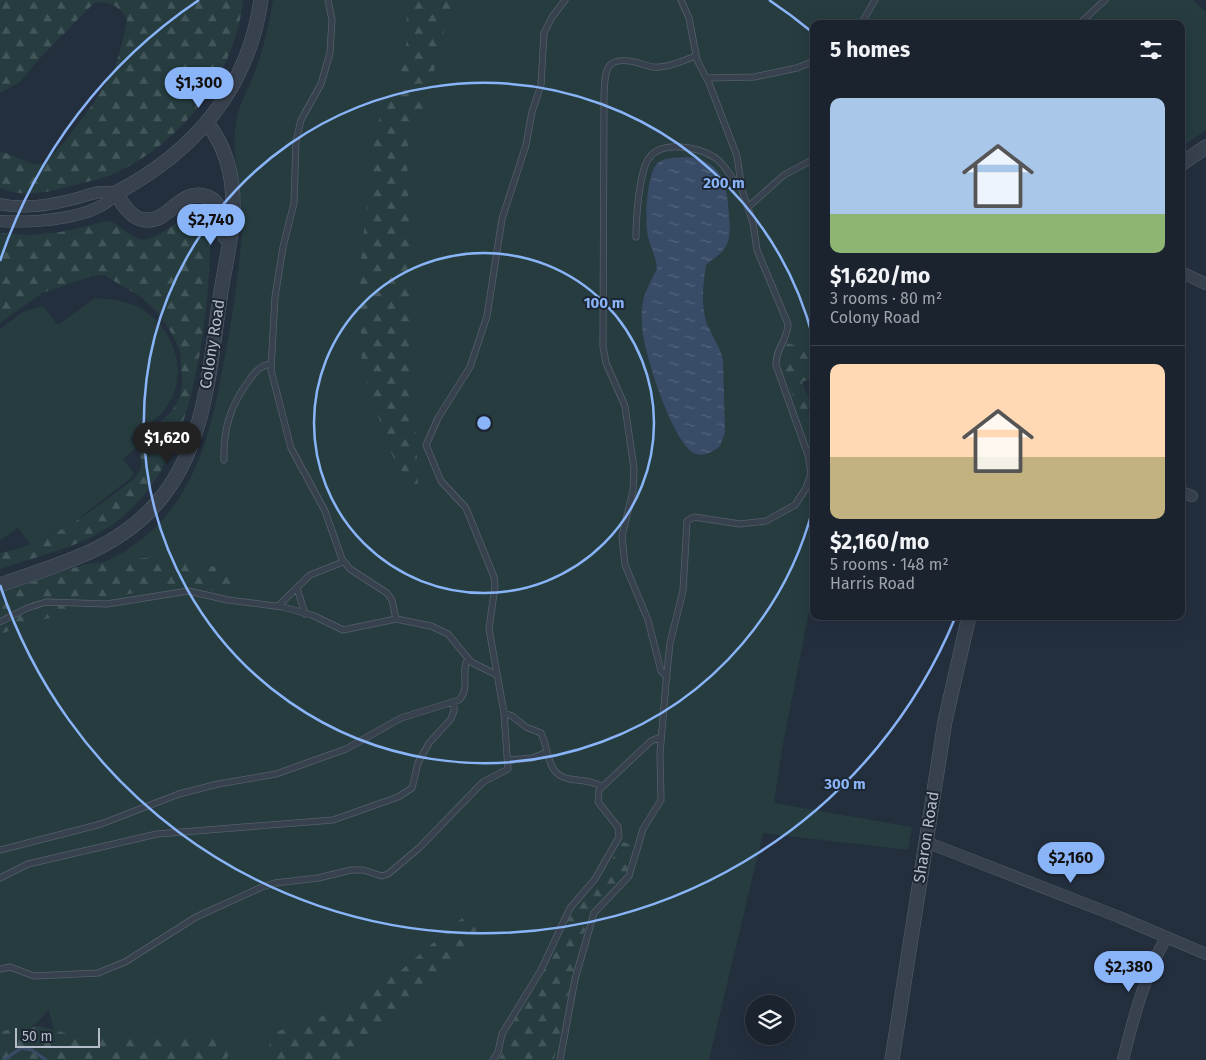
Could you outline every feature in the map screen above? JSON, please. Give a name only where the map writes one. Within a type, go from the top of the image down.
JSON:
[{"type":"street","points":[[0,221],[39,221],[77,214],[107,204],[116,193],[166,163],[191,142],[207,123],[241,67],[255,29],[261,0]]},
{"type":"street","name":"Colony Road","points":[[0,585],[72,560],[104,546],[141,519],[169,487],[190,451],[200,419],[233,211],[229,169],[221,143],[207,123]]},
{"type":"street","points":[[1185,161],[1206,147]]},
{"type":"street","points":[[0,204],[33,206],[70,200],[102,191],[116,193]]},
{"type":"street","name":"Colony Road","points":[[116,193],[134,216],[147,220],[158,218],[188,196],[202,195],[211,198],[218,207],[223,220],[225,264]]},
{"type":"street","points":[[1185,274],[1206,284]]},
{"type":"street","name":"Sharon Road","points":[[892,1060],[946,718],[968,620]]},
{"type":"street","points":[[926,842],[1206,954]]},
{"type":"street","points":[[1123,1060],[1146,983],[1156,956],[1166,938]]},
{"type":"lane","points":[[328,0],[332,20],[330,53],[321,84],[302,120],[296,141],[294,203],[281,258],[271,364],[291,448],[325,510],[343,562],[356,573],[387,593],[392,600],[396,619]]},
{"type":"lane","points":[[0,969],[10,967],[26,974],[39,976],[98,973],[125,962],[196,917],[262,887],[318,878],[351,870],[382,876],[388,874],[419,848],[482,782],[507,770],[509,760],[504,713],[489,629],[495,586],[494,577],[466,508],[441,481],[426,445],[438,418],[468,372],[475,356],[491,301],[502,219],[526,145],[532,112],[541,85],[544,33],[552,17],[565,0]]},
{"type":"lane","points":[[681,0],[689,18],[696,56],[707,78],[738,162],[741,188],[748,207],[757,250],[788,324],[776,358],[776,365],[808,455],[810,470]]},
{"type":"lane","points":[[862,20],[875,0]]},
{"type":"lane","points":[[1083,20],[1105,0]]},
{"type":"lane","points":[[666,677],[661,671],[648,620],[627,573],[622,545],[622,530],[632,497],[634,473],[624,406],[606,363],[603,347],[604,99],[607,68],[614,61],[623,60],[659,67],[696,56]]},
{"type":"lane","points":[[707,78],[754,77],[797,68],[810,63]]},
{"type":"lane","points":[[636,237],[637,209],[645,167],[648,158],[654,152],[678,147],[707,153],[723,164],[741,188]]},
{"type":"lane","points":[[748,207],[784,175],[810,161]]},
{"type":"lane","points":[[224,460],[226,431],[231,409],[255,372],[263,366],[271,364]]},
{"type":"lane","points":[[560,1060],[575,979],[594,913],[601,903],[629,876],[645,824],[661,800],[661,737],[666,677],[674,626],[683,591],[687,521],[694,517],[740,524],[771,519],[798,502],[810,480]]},
{"type":"lane","points":[[278,606],[314,573],[343,562]]},
{"type":"lane","points":[[298,588],[305,614]]},
{"type":"lane","points":[[0,622],[33,605],[50,601],[107,604],[188,591],[228,600],[278,606],[305,614],[345,630],[396,619],[441,629],[452,638],[468,659],[497,675]]},
{"type":"lane","points":[[0,850],[101,824],[179,794],[218,784],[276,774],[346,749],[401,718],[454,702],[464,693],[465,663],[468,659]]},
{"type":"lane","points":[[0,878],[28,864],[139,837],[180,831],[321,822],[346,816],[398,797],[412,788],[418,763],[429,743],[451,719],[454,712],[454,702]]},
{"type":"lane","points":[[504,713],[512,716],[526,727],[541,733],[553,768],[561,776],[594,782],[602,787]]},
{"type":"lane","points":[[493,1060],[498,1052],[502,1034],[541,970],[570,908],[595,879],[619,837],[618,827],[598,802],[598,792],[651,740],[661,737]]},
{"type":"lane","points":[[509,760],[533,758],[547,752]]},
{"type":"green space","points":[[0,0],[243,0],[238,28],[229,55],[216,81],[200,105],[160,146],[136,162],[99,179],[39,193],[19,193],[0,188],[0,152],[10,154],[29,163],[40,164],[57,151],[80,122],[110,77],[118,57],[127,20],[114,5],[94,3],[39,59],[20,82],[0,93]]},
{"type":"green space","points":[[273,0],[1193,0],[1206,12],[1206,130],[1185,144],[1185,20],[810,20],[810,379],[801,382],[810,417],[810,606],[782,749],[774,803],[912,827],[908,850],[763,833],[709,1060],[102,1060],[87,1039],[54,1031],[49,1010],[37,1023],[0,1046],[0,600],[74,576],[126,550],[142,539],[161,521],[177,501],[190,479],[200,455],[215,406],[233,309],[242,231],[235,149],[237,115],[256,69],[268,27]]},
{"type":"green space","points":[[407,0],[458,0],[447,18],[427,100],[407,148],[413,371],[419,502],[390,451],[362,368],[359,278],[373,147],[380,117],[395,90],[406,55]]},
{"type":"green space","points":[[195,212],[205,215],[208,223],[210,260],[206,309],[202,340],[189,404],[165,464],[148,491],[126,514],[99,533],[64,549],[0,569],[0,553],[19,548],[55,533],[87,514],[134,479],[141,468],[139,451],[141,440],[172,411],[181,394],[182,381],[180,351],[160,315],[141,297],[104,275],[92,276],[42,293],[0,323],[0,233],[29,235],[61,232],[108,221],[139,239],[145,239],[160,234]]},
{"type":"green space","points":[[95,298],[126,302],[148,313],[159,323],[174,348],[178,376],[175,390],[166,408],[130,439],[136,448],[123,459],[134,473],[131,478],[70,525],[31,545],[18,528],[0,540],[0,329],[23,312],[43,306],[58,325]]},
{"type":"green space","points":[[786,343],[803,347],[810,346],[810,379],[802,382],[810,405],[800,418],[781,357],[782,347]]},
{"type":"green space","points":[[154,557],[194,562],[234,571],[238,592],[166,587],[118,596],[75,596],[67,612],[0,634],[0,593],[85,564]]},
{"type":"green space","points":[[622,842],[634,845],[629,867],[621,882],[603,896],[581,938],[554,1060],[498,1060],[502,1054],[509,1029],[551,958],[567,921],[612,860]]},
{"type":"green space","points":[[473,909],[490,930],[445,968],[362,1051],[343,1060],[269,1060],[270,1034],[344,1008],[399,972]]},
{"type":"green space","points":[[39,1026],[87,1039],[238,1034],[226,1060],[0,1060],[0,1031]]},
{"type":"water","points":[[686,157],[708,163],[720,175],[724,183],[730,223],[726,246],[720,254],[706,265],[703,297],[706,321],[723,361],[725,432],[720,446],[712,452],[702,455],[696,454],[687,447],[669,416],[653,375],[642,326],[643,300],[657,268],[646,224],[649,183],[655,166],[659,162],[668,158]]},
{"type":"waterway","points":[[4,1060],[21,1048],[32,1050],[46,1060]]}]
